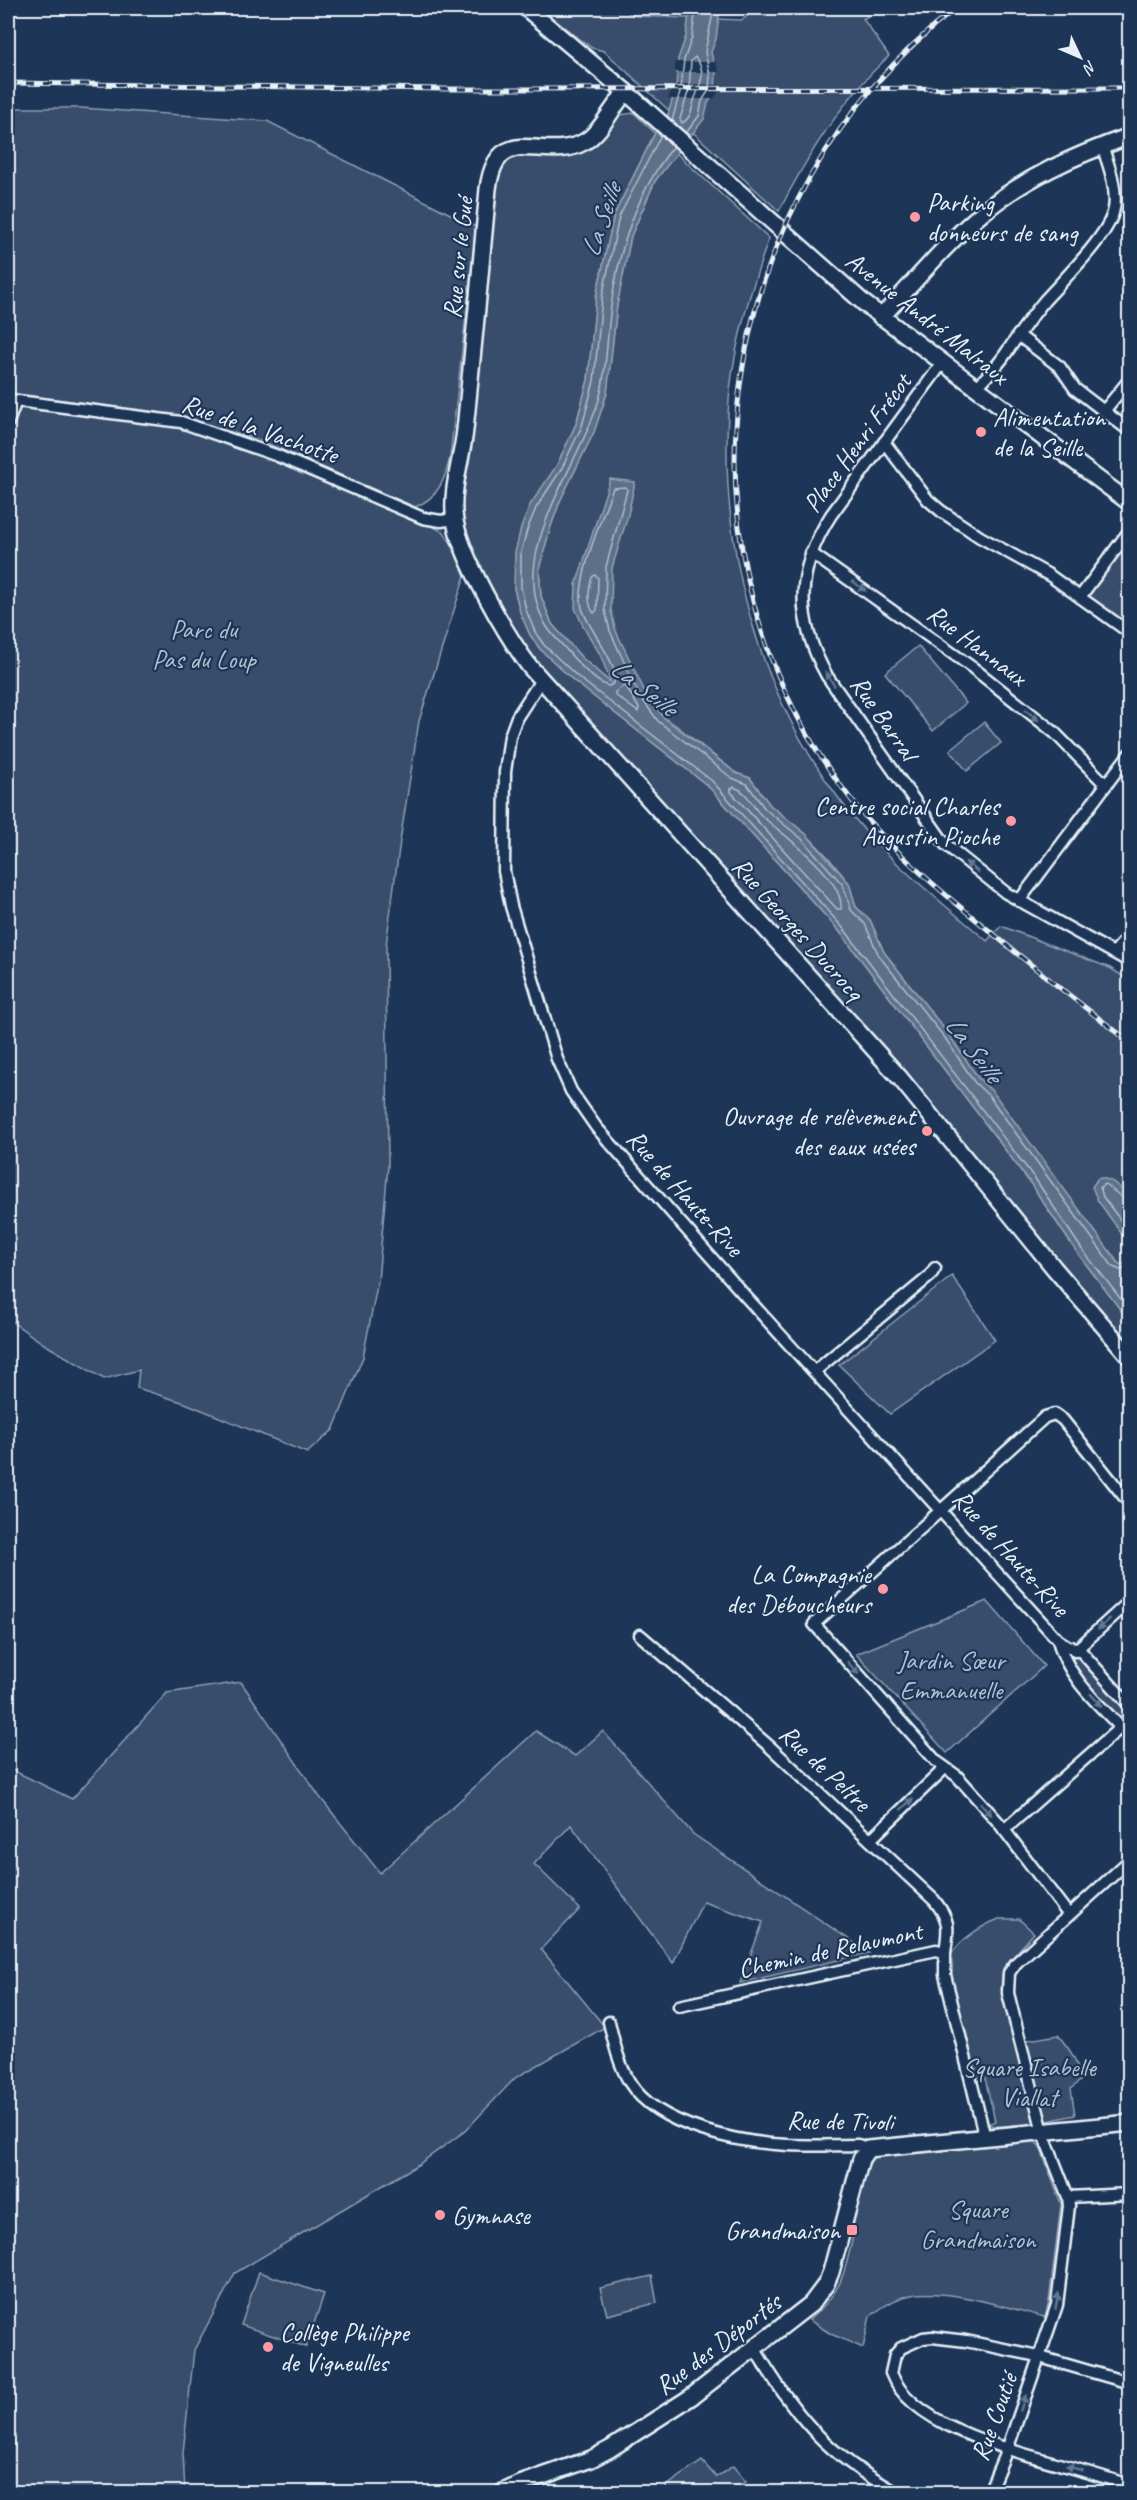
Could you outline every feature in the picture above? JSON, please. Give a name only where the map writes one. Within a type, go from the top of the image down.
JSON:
[{"type":"street","name":"Avenue André Malraux","points":[[526,8],[626,92],[881,317],[1130,502]]},
{"type":"street","name":"Rue sur le Gué","points":[[455,519],[455,494],[464,439],[488,189],[493,166],[500,155],[515,147],[563,148],[583,143],[596,131],[626,92]]},
{"type":"street","points":[[881,317],[925,269],[981,214],[1037,175],[1130,136]]},
{"type":"street","points":[[977,388],[1003,358],[1017,335],[1097,240],[1113,216],[1114,188],[1102,146]]},
{"type":"street","points":[[1017,335],[1060,367],[1075,389],[1130,430]]},
{"type":"street","name":"Place Henri Frécot","points":[[811,553],[816,539],[831,515],[943,362]]},
{"type":"street","points":[[1104,411],[1130,379]]},
{"type":"street","name":"Rue de la Vachotte","points":[[12,399],[181,422],[278,456],[423,518],[441,521],[455,519]]},
{"type":"street","points":[[8,422],[12,399]]},
{"type":"street","points":[[884,442],[928,500],[941,511],[980,537],[1049,575],[1130,633]]},
{"type":"street","name":"Rue Georges Ducrocq","points":[[455,519],[461,541],[488,598],[520,654],[900,1078],[1054,1268],[1130,1357]]},
{"type":"street","points":[[1080,597],[1130,530]]},
{"type":"street","name":"Rue Hannaux","points":[[811,553],[973,668],[1054,732],[1106,785]]},
{"type":"street","name":"Rue Barral","points":[[811,553],[804,577],[804,616],[814,654],[945,844],[983,876],[1019,901],[1130,962]]},
{"type":"street","name":"Rue de Haute-Rive","points":[[541,680],[517,717],[510,736],[505,772],[504,865],[511,906],[564,1076],[580,1105],[596,1127],[1058,1640],[1069,1647],[1078,1648],[1130,1706]]},
{"type":"street","points":[[1019,901],[1129,756]]},
{"type":"street","points":[[1114,953],[1130,934]]},
{"type":"street","points":[[815,1371],[930,1276],[935,1268]]},
{"type":"street","points":[[1068,1914],[1004,1830],[957,1776],[945,1768],[814,1624],[1045,1417],[1055,1414],[1063,1419],[1130,1504]]},
{"type":"street","points":[[1064,1661],[1130,1601]]},
{"type":"street","name":"Rue de Peltre","points":[[640,1635],[769,1746],[934,1900],[945,1914],[948,1924],[945,1952]]},
{"type":"street","name":"Rue de Haute-Rive","points":[[1058,1640],[1064,1661],[1069,1669],[1130,1737]]},
{"type":"street","points":[[1004,1830],[1130,1719]]},
{"type":"street","points":[[870,1840],[945,1768]]},
{"type":"street","points":[[1130,1860],[1024,1954],[1009,1973],[1007,1981],[1008,1993],[1044,2131],[1068,2197],[1130,2194]]},
{"type":"street","name":"Chemin de Relaumont","points":[[679,2006],[936,1950],[945,1952],[943,1965],[947,1986],[985,2138]]},
{"type":"street","name":"Rue de Tivoli","points":[[609,2022],[623,2069],[631,2084],[653,2107],[689,2127],[777,2144],[858,2145],[868,2149],[1130,2123]]},
{"type":"street","name":"Rue des Déportés","points":[[503,2493],[520,2484],[591,2459],[610,2449],[691,2397],[811,2304],[826,2284],[861,2159],[868,2149]]},
{"type":"street","name":"Rue Coutié","points":[[989,2493],[1057,2305],[1068,2197]]},
{"type":"street","points":[[1130,2383],[1040,2357],[966,2341],[932,2337],[911,2343],[901,2349],[895,2355],[891,2373],[894,2382],[915,2404],[951,2428],[1130,2486]]},
{"type":"street","points":[[754,2348],[788,2401],[813,2432],[856,2469],[896,2493]]},
{"type":"green space","points":[[539,8],[620,8],[635,16],[742,20],[758,8],[881,8],[863,19],[889,56],[841,109],[802,169],[779,211],[604,51],[592,48]]},
{"type":"green space","points":[[8,108],[81,108],[267,121],[476,227],[450,457],[443,481],[435,493],[415,507],[257,439],[156,412],[15,394],[8,375]]},
{"type":"green space","points":[[634,113],[655,133],[614,215],[596,297],[588,380],[576,424],[557,465],[514,588],[520,612],[530,635],[540,649],[574,681],[708,786],[840,932],[1031,1184],[1076,1251],[1129,1321],[1129,1347],[646,787],[639,773],[627,765],[562,697],[503,618],[460,525],[458,501],[496,171],[502,160],[516,152],[570,153],[604,131],[620,115]]},
{"type":"green space","points":[[676,153],[769,238],[748,303],[733,369],[728,414],[727,465],[731,516],[738,567],[750,617],[766,666],[811,758],[840,800],[873,839],[909,875],[987,941],[1001,926],[1110,968],[1129,980],[1129,1279],[992,1092],[979,1079],[949,1035],[884,952],[870,920],[856,907],[849,883],[828,857],[806,834],[770,805],[750,778],[736,773],[677,726],[612,684],[582,658],[552,624],[541,596],[539,569],[560,501],[594,432],[607,393],[617,305],[631,236],[655,181]]},
{"type":"green space","name":"Parc du Pas du Loup","points":[[25,406],[176,426],[291,466],[380,502],[444,532],[467,569],[419,721],[386,945],[388,1166],[378,1281],[363,1357],[333,1430],[307,1453],[185,1403],[137,1388],[139,1370],[104,1379],[44,1344],[8,1319],[8,440],[15,411]]},
{"type":"green space","points":[[1129,530],[1129,633],[1080,597]]},
{"type":"green space","points":[[918,646],[966,703],[933,731],[885,673]]},
{"type":"green space","points":[[984,722],[1001,743],[967,771],[950,750]]},
{"type":"green space","points":[[952,1276],[995,1340],[890,1414],[839,1365]]},
{"type":"green space","name":"Jardin Sœur Emmanuelle","points":[[987,1601],[1044,1666],[947,1753],[856,1654]]},
{"type":"green space","points":[[1079,1655],[1127,1709],[1119,1717],[1072,1668],[1071,1660]]},
{"type":"green space","points":[[241,1682],[319,1796],[380,1873],[536,1731],[575,1756],[603,1731],[693,1834],[869,1953],[740,1983],[763,1922],[703,1902],[673,1963],[571,1825],[534,1864],[580,1909],[541,1949],[605,2027],[515,2078],[465,2131],[419,2164],[235,2273],[194,2350],[183,2453],[185,2492],[8,2492],[8,1768],[72,1799],[167,1693]]},
{"type":"green space","name":"Square Isabelle Viallat","points":[[999,1919],[1019,1919],[1034,1933],[1003,1968],[1001,1989],[1017,2042],[1058,2035],[1062,2040],[1078,2067],[1080,2081],[1071,2089],[1075,2115],[1018,2126],[988,2124],[995,2121],[985,2078],[978,2081],[972,2066],[948,1972],[950,1957],[959,1945],[979,1929]]},
{"type":"green space","name":"Square Grandmaison","points":[[1033,2139],[1040,2147],[1061,2204],[1049,2302],[1045,2317],[996,2304],[942,2294],[905,2296],[870,2316],[863,2348],[831,2334],[809,2320],[830,2299],[842,2278],[855,2227],[852,2220],[868,2162],[876,2156],[934,2152]]},
{"type":"green space","points":[[259,2272],[324,2294],[306,2347],[241,2325]]},
{"type":"green space","points":[[652,2276],[657,2303],[607,2315],[600,2288]]},
{"type":"green space","points":[[702,2461],[716,2477],[733,2466],[746,2482],[723,2492],[658,2492]]},
{"type":"water","points":[[690,8],[720,8],[716,39],[711,52],[716,73],[715,92],[708,103],[704,119],[655,181],[631,236],[617,305],[607,393],[594,432],[560,501],[550,529],[539,569],[541,596],[552,624],[582,658],[611,683],[600,654],[575,608],[576,585],[610,479],[635,482],[612,568],[611,610],[615,629],[645,692],[663,717],[736,773],[750,778],[770,805],[806,834],[849,883],[856,907],[870,920],[884,952],[949,1035],[979,1079],[993,1092],[1119,1264],[1124,1264],[1129,1258],[1129,1321],[1076,1251],[1031,1184],[840,932],[708,786],[574,681],[540,649],[530,635],[520,612],[514,588],[515,552],[521,528],[530,505],[557,465],[576,424],[588,380],[596,297],[614,215],[655,133],[666,121],[676,87],[678,59],[686,36]]},
{"type":"water","points":[[1098,1178],[1112,1181],[1129,1197],[1129,1244],[1098,1201],[1092,1187]]},
{"type":"pier","points":[[675,62],[716,62],[719,72],[675,72]]},
{"type":"pier","points":[[673,85],[718,85],[718,93],[714,99],[668,99]]},
{"type":"railway","points":[[956,8],[874,87],[810,178],[765,278],[740,384],[736,493],[753,601],[792,705],[853,802],[868,820],[916,869],[950,899],[1130,1042]]},
{"type":"railway","points":[[8,83],[445,89],[1130,88]]},
{"type":"place","name":"Parking donneurs de sang","points":[[915,217]]},
{"type":"place","name":"Alimentation de la Seille","points":[[981,432]]},
{"type":"place","name":"Centre social Charles Augustin Pioche","points":[[1011,821]]},
{"type":"place","name":"Ouvrage de relèvement des eaux usées","points":[[927,1131]]},
{"type":"place","name":"La Compagnie des Déboucheurs","points":[[883,1589]]},
{"type":"place","name":"Gymnase","points":[[440,2215]]},
{"type":"place","name":"Grandmaison","points":[[852,2230]]},
{"type":"place","name":"Collège Philippe de Vigneulles","points":[[268,2347]]},
{"type":"water label","name":"La Seille","points":[[601,220]]},
{"type":"water label","name":"La Seille","points":[[644,687]]},
{"type":"water label","name":"La Seille","points":[[974,1049]]}]
